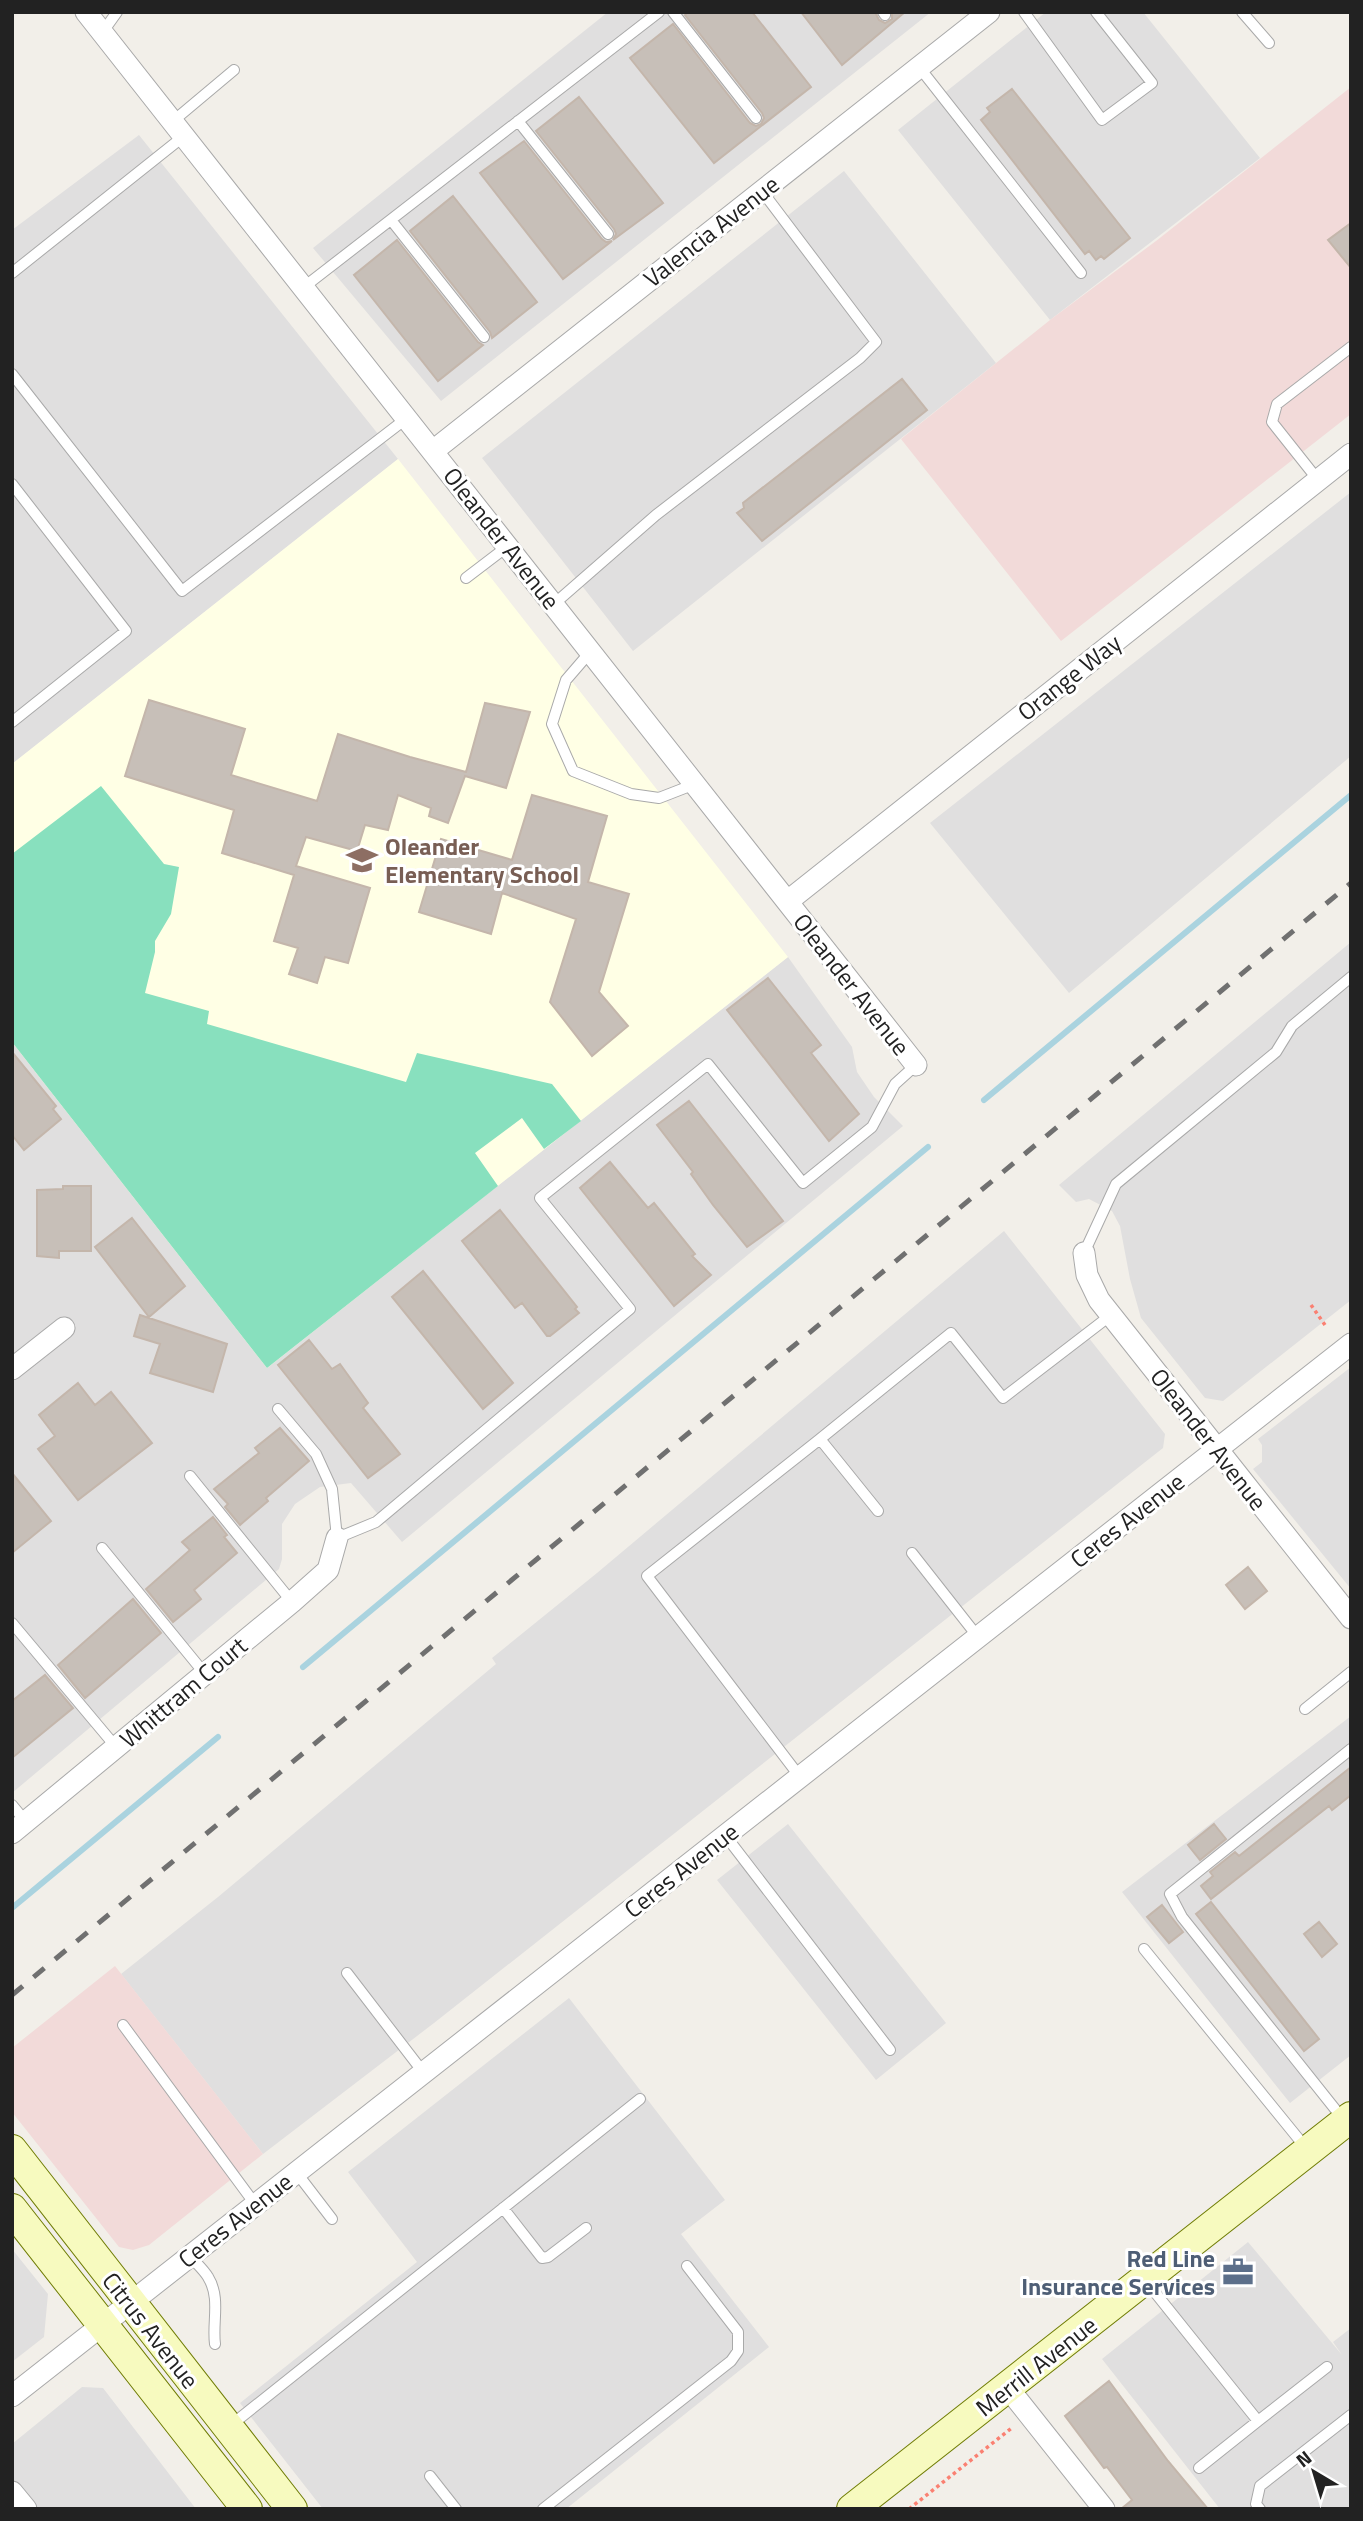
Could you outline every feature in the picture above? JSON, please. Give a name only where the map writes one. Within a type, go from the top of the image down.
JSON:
[{"type":"main road","name":"Merrill Avenue","points":[[857,2507],[1348,2119]]},
{"type":"main road","name":"Citrus Avenue","points":[[12,2150],[292,2509]]},
{"type":"main road","name":"Citrus Avenue","points":[[12,2209],[247,2509]]},
{"type":"street","name":"Oleander Avenue","points":[[86,12],[916,1065]]},
{"type":"street","name":"Valencia Avenue","points":[[433,451],[989,12]]},
{"type":"street","name":"Orange Way","points":[[788,901],[1351,454]]},
{"type":"street","name":"Oleander Avenue","points":[[1084,1253],[1087,1275],[1099,1300],[1351,1618]]},
{"type":"street","points":[[12,1369],[64,1328]]},
{"type":"street","name":"Ceres Avenue","points":[[12,2396],[1351,1344]]},
{"type":"street","name":"Whittram Court","points":[[19,1828],[328,1570],[337,1538]]},
{"type":"street","points":[[1008,2388],[1104,2509]]},
{"type":"street","points":[[12,2491],[26,2509]]},
{"type":"lane","points":[[102,33],[117,12]]},
{"type":"lane","points":[[304,287],[659,12]]},
{"type":"lane","points":[[673,12],[756,118]]},
{"type":"lane","points":[[1024,12],[1102,120],[1152,83],[1096,12]]},
{"type":"lane","points":[[1242,12],[1269,43]]},
{"type":"lane","points":[[919,67],[1081,274]]},
{"type":"lane","points":[[12,273],[178,129],[234,70]]},
{"type":"lane","points":[[518,121],[608,234]]},
{"type":"lane","points":[[554,604],[656,515],[860,358],[876,342],[762,191]]},
{"type":"lane","points":[[391,220],[484,337]]},
{"type":"lane","points":[[1318,480],[1272,422],[1277,404],[1351,347]]},
{"type":"lane","points":[[12,374],[182,591],[407,418]]},
{"type":"lane","points":[[12,484],[126,631],[12,722]]},
{"type":"lane","points":[[466,578],[508,546]]},
{"type":"lane","points":[[591,651],[566,680],[552,724],[573,771],[631,794],[659,798],[695,783]]},
{"type":"lane","points":[[1084,1253],[1116,1184],[1276,1052],[1292,1026],[1351,977]]},
{"type":"lane","points":[[278,1409],[316,1454],[332,1489],[337,1538],[376,1521],[630,1309],[540,1198],[708,1064],[803,1183],[872,1127],[895,1084],[916,1065]]},
{"type":"lane","points":[[800,1777],[647,1576],[951,1333],[1003,1398],[1111,1315]]},
{"type":"lane","points":[[820,1439],[878,1511]]},
{"type":"lane","points":[[190,1476],[292,1602]]},
{"type":"lane","points":[[102,1548],[205,1674]]},
{"type":"lane","points":[[912,1553],[978,1637]]},
{"type":"lane","points":[[12,1623],[116,1747]]},
{"type":"lane","points":[[1305,1709],[1351,1672]]},
{"type":"lane","points":[[1348,2119],[1182,1917],[1170,1894],[1351,1749]]},
{"type":"lane","points":[[12,1805],[19,1828]]},
{"type":"lane","points":[[725,1835],[890,2050]]},
{"type":"lane","points":[[1144,1949],[1308,2151]]},
{"type":"lane","points":[[347,1973],[423,2072]]},
{"type":"lane","points":[[123,2025],[255,2204]]},
{"type":"lane","points":[[228,2428],[640,2099]]},
{"type":"lane","points":[[296,2172],[332,2219]]},
{"type":"lane","points":[[503,2208],[542,2258],[548,2257],[586,2228]]},
{"type":"lane","points":[[190,2256],[209,2278],[216,2296],[213,2330],[215,2344]]},
{"type":"lane","points":[[543,2509],[731,2361],[738,2351],[738,2332],[687,2266]]},
{"type":"lane","points":[[1145,2280],[1258,2421]]},
{"type":"lane","points":[[1199,2468],[1327,2367]]},
{"type":"lane","points":[[1260,2509],[1256,2504],[1260,2486],[1351,2415]]},
{"type":"lane","points":[[430,2476],[456,2509]]},
{"type":"path","points":[[1311,1305],[1325,1325]]},
{"type":"path","points":[[909,2509],[1016,2423]]},
{"type":"shaded area","points":[[608,12],[931,12],[441,401],[313,248]]},
{"type":"shaded area","points":[[1046,12],[1143,12],[1260,158],[1050,320],[898,130]]},
{"type":"shaded area","points":[[1351,87],[1351,414],[1061,641],[901,439]]},
{"type":"shaded area","points":[[139,135],[398,459],[12,764],[12,230]]},
{"type":"shaded area","points":[[844,171],[996,363],[633,651],[482,458]]},
{"type":"shaded area","name":"Oleander Elementary School","points":[[398,459],[788,957],[267,1368],[12,1042],[12,764]]},
{"type":"shaded area","points":[[1351,492],[1351,756],[1069,993],[930,823]]},
{"type":"shaded area","points":[[1351,942],[1351,1300],[1223,1401],[1205,1398],[1141,1318],[1120,1226],[1112,1211],[1089,1199],[1076,1202],[1059,1185]]},
{"type":"shaded area","points":[[788,957],[852,1047],[857,1072],[874,1097],[903,1126],[402,1542],[351,1483],[320,1487],[295,1504],[282,1524],[282,1559],[279,1569],[12,1793],[12,1042],[267,1368]]},
{"type":"shaded area","points":[[1004,1231],[1165,1434],[1163,1448],[434,2023],[263,2154],[121,1974],[218,1897],[496,1664],[492,1658]]},
{"type":"shaded area","points":[[1351,1367],[1351,1589],[1253,1469],[1262,1462],[1262,1445],[1258,1439]]},
{"type":"shaded area","points":[[1351,1716],[1351,2055],[1290,2103],[1122,1892]]},
{"type":"shaded area","points":[[788,1824],[946,2023],[876,2080],[717,1880]]},
{"type":"shaded area","points":[[115,1966],[263,2154],[149,2245],[133,2250],[119,2247],[12,2112],[12,2048]]},
{"type":"shaded area","points":[[569,1998],[725,2200],[681,2234],[769,2347],[566,2509],[323,2509],[240,2403],[417,2262],[348,2172]]},
{"type":"shaded area","points":[[1248,2242],[1342,2355],[1333,2342],[1351,2328],[1351,2509],[1220,2509],[1102,2359]]},
{"type":"shaded area","points":[[12,2249],[48,2294],[44,2337],[12,2362]]},
{"type":"shaded area","points":[[82,2387],[103,2388],[196,2509],[12,2509],[12,2444]]},
{"type":"green space","points":[[101,786],[164,864],[179,867],[171,914],[155,941],[145,993],[209,1011],[207,1024],[406,1082],[417,1053],[552,1084],[581,1121],[544,1149],[522,1118],[475,1153],[498,1186],[267,1368],[12,1042],[12,854]]},
{"type":"building","points":[[688,12],[752,12],[811,87],[714,163],[630,58],[673,24],[750,123],[756,126],[761,124],[764,118],[762,113],[685,15]]},
{"type":"building","points":[[801,12],[875,12],[879,20],[885,23],[892,19],[892,12],[905,12],[842,65]]},
{"type":"building","points":[[1012,89],[1130,238],[1104,259],[1101,256],[1096,260],[1089,251],[1085,254],[981,120],[990,112],[987,108]]},
{"type":"building","points":[[579,97],[663,203],[613,240],[616,234],[614,229],[536,131]]},
{"type":"building","points":[[524,141],[602,239],[606,242],[612,241],[563,279],[480,173]]},
{"type":"building","points":[[453,196],[537,302],[492,338],[410,231]]},
{"type":"building","points":[[1351,223],[1351,268],[1328,240]]},
{"type":"building","points":[[397,240],[483,345],[438,381],[354,275]]},
{"type":"building","points":[[902,379],[927,410],[762,541],[737,513],[744,508],[743,503]]},
{"type":"building","points":[[149,700],[245,729],[231,775],[317,801],[338,734],[466,772],[485,703],[530,712],[506,788],[465,776],[448,823],[429,816],[431,808],[398,795],[388,830],[365,825],[357,851],[306,837],[296,866],[370,888],[348,963],[325,957],[317,983],[289,974],[298,948],[274,941],[294,875],[222,853],[234,810],[125,776]]},
{"type":"building","points":[[532,795],[607,816],[588,882],[629,894],[599,992],[628,1026],[592,1056],[550,1002],[576,919],[502,893],[491,934],[419,912],[441,839],[512,860]]},
{"type":"building","points":[[768,978],[821,1045],[811,1053],[859,1114],[829,1141],[727,1010]]},
{"type":"building","points":[[12,1052],[56,1106],[53,1109],[61,1119],[24,1150],[12,1135]]},
{"type":"building","points":[[689,1101],[783,1221],[747,1247],[713,1205],[691,1174],[693,1172],[657,1125]]},
{"type":"building","points":[[610,1162],[648,1208],[654,1203],[695,1254],[692,1256],[711,1275],[674,1306],[580,1188]]},
{"type":"building","points":[[63,1186],[91,1186],[91,1251],[59,1251],[59,1258],[37,1256],[37,1190],[63,1189]]},
{"type":"building","points":[[500,1210],[577,1307],[575,1309],[579,1313],[550,1336],[547,1336],[522,1303],[515,1308],[462,1241]]},
{"type":"building","points":[[132,1218],[185,1286],[149,1317],[95,1247]]},
{"type":"building","points":[[423,1271],[513,1383],[483,1409],[392,1297]]},
{"type":"building","points":[[140,1315],[227,1344],[213,1392],[150,1373],[160,1344],[134,1336]]},
{"type":"building","points":[[309,1340],[332,1369],[340,1364],[368,1403],[363,1408],[400,1454],[368,1478],[278,1365]]},
{"type":"building","points":[[78,1383],[95,1405],[111,1392],[152,1443],[78,1500],[38,1449],[55,1436],[39,1415]]},
{"type":"building","points":[[280,1428],[309,1461],[266,1498],[268,1501],[240,1525],[225,1507],[228,1504],[214,1489],[259,1453],[255,1448]]},
{"type":"building","points":[[12,1473],[51,1521],[12,1553]]},
{"type":"building","points":[[213,1517],[237,1553],[194,1590],[201,1599],[173,1622],[146,1589],[190,1550],[182,1542]]},
{"type":"building","points":[[1248,1567],[1267,1591],[1245,1609],[1226,1585]]},
{"type":"building","points":[[133,1599],[161,1633],[85,1698],[58,1665]]},
{"type":"building","points":[[45,1675],[73,1708],[12,1758],[12,1701]]},
{"type":"building","points":[[1351,1767],[1351,1795],[1332,1810],[1329,1806],[1211,1899],[1201,1886],[1213,1876],[1210,1872],[1235,1852],[1239,1856]]},
{"type":"building","points":[[1214,1824],[1226,1839],[1200,1860],[1188,1845]]},
{"type":"building","points":[[1211,1902],[1319,2039],[1304,2051],[1196,1914]]},
{"type":"building","points":[[1162,1905],[1183,1932],[1169,1943],[1147,1917]]},
{"type":"building","points":[[1319,1922],[1337,1944],[1322,1957],[1304,1934]]},
{"type":"building","points":[[1109,2381],[1168,2461],[1208,2509],[1121,2509],[1132,2500],[1065,2416]]},
{"type":"waterway","points":[[984,1100],[1351,795]]},
{"type":"waterway","points":[[303,1667],[928,1147]]},
{"type":"waterway","points":[[12,1908],[218,1737]]},
{"type":"railway","points":[[12,1995],[1351,883]]},
{"type":"place","name":"Oleander Elementary School","points":[[362,860]]},
{"type":"place","name":"Red Line Insurance Services","points":[[1238,2272]]}]
